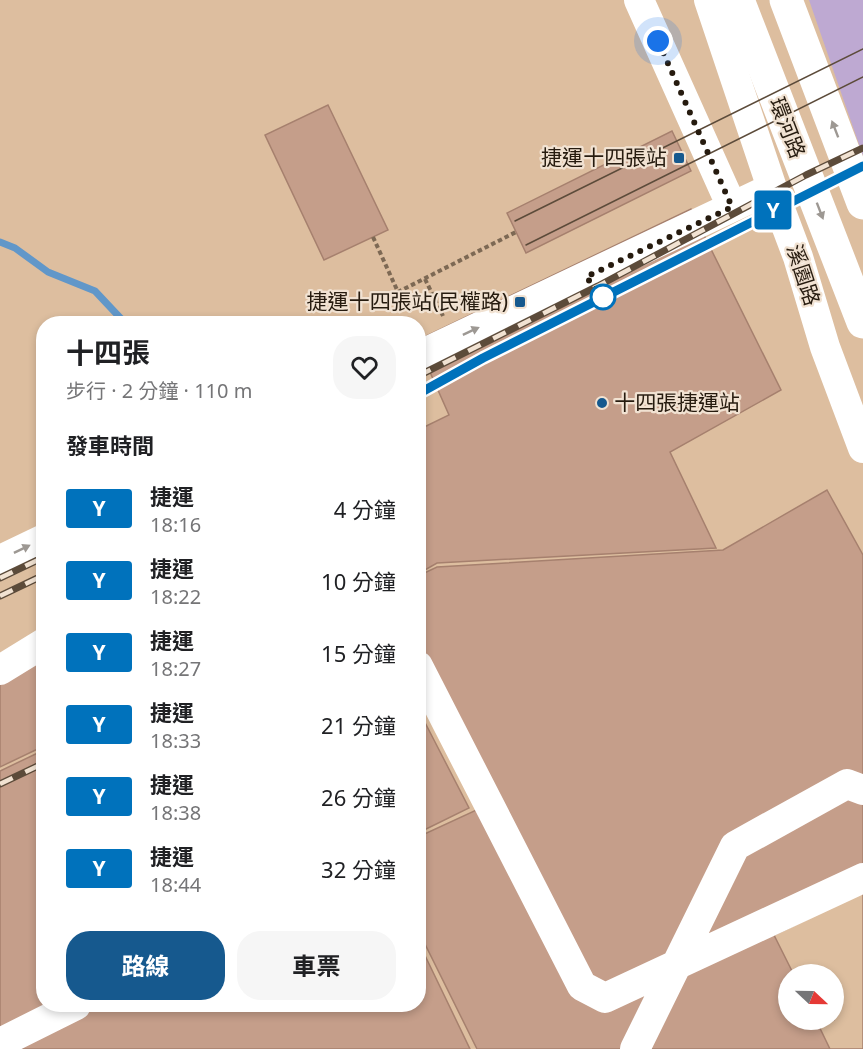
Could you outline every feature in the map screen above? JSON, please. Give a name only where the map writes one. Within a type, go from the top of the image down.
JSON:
[{"type":"highway","name":"環河路","points":[[738,0],[863,322]]},
{"type":"highway","points":[[786,0],[863,203]]},
{"type":"street","points":[[639,0],[732,207]]},
{"type":"street","name":"溪園路","points":[[709,0],[772,188],[798,257],[825,347],[863,448]]},
{"type":"street","points":[[726,0],[798,257]]},
{"type":"street","points":[[426,352],[772,188]]},
{"type":"street","points":[[0,560],[36,543]]},
{"type":"street","points":[[1,667],[36,647]]},
{"type":"street","points":[[426,682],[582,986],[605,998],[863,878]]},
{"type":"street","points":[[635,1049],[735,846],[847,784],[863,790]]},
{"type":"street","points":[[0,1043],[62,1012]]},
{"type":"path","points":[[373,237],[398,292],[516,232]]},
{"type":"path","points":[[425,279],[448,326]]},
{"type":"shaded area","points":[[809,0],[863,0],[863,156]]},
{"type":"building","points":[[328,105],[388,230],[324,260],[265,135]]},
{"type":"building","points":[[672,131],[691,171],[526,253],[507,213]]},
{"type":"building","name":"十四張捷運站","points":[[691,209],[781,390],[670,452],[716,548],[437,563],[426,569],[426,426],[449,415],[426,363],[426,336]]},
{"type":"building","points":[[827,490],[863,555],[863,1049],[477,1049],[426,946],[426,833],[481,808],[426,693],[426,572],[437,567],[723,550]]},
{"type":"building","points":[[36,661],[36,750],[0,767],[0,683]]},
{"type":"building","points":[[426,725],[469,808],[426,829]]},
{"type":"building","points":[[36,754],[36,1011],[0,1038],[0,771]]},
{"type":"building","points":[[863,892],[863,1049],[830,1049],[821,1030],[844,1030],[844,964],[788,964],[774,935]]},
{"type":"building","points":[[426,958],[470,1049],[0,1049],[69,1012],[426,1012]]},
{"type":"waterway","points":[[0,242],[15,248],[48,272],[95,291],[118,316]]},
{"type":"tram line","points":[[515,221],[863,49]]},
{"type":"tram line","points":[[526,245],[863,77]]},
{"type":"railway","points":[[426,372],[598,286],[806,175],[863,148]]},
{"type":"railway","points":[[426,390],[483,358],[863,166]]},
{"type":"railway","points":[[0,578],[36,561]]},
{"type":"railway","points":[[0,596],[36,579]]},
{"type":"railway","points":[[0,784],[36,767]]},
{"type":"metro line","name":"Y","points":[[426,390],[483,358],[863,166]]},
{"type":"place","name":"捷運十四張站","points":[[679,158]]},
{"type":"place","name":"捷運十四張站(民權路)","points":[[520,302]]},
{"type":"place","name":"十四張捷運站","points":[[602,403]]},
{"type":"route","points":[[603,297],[586,277],[732,207],[658,41]]}]
